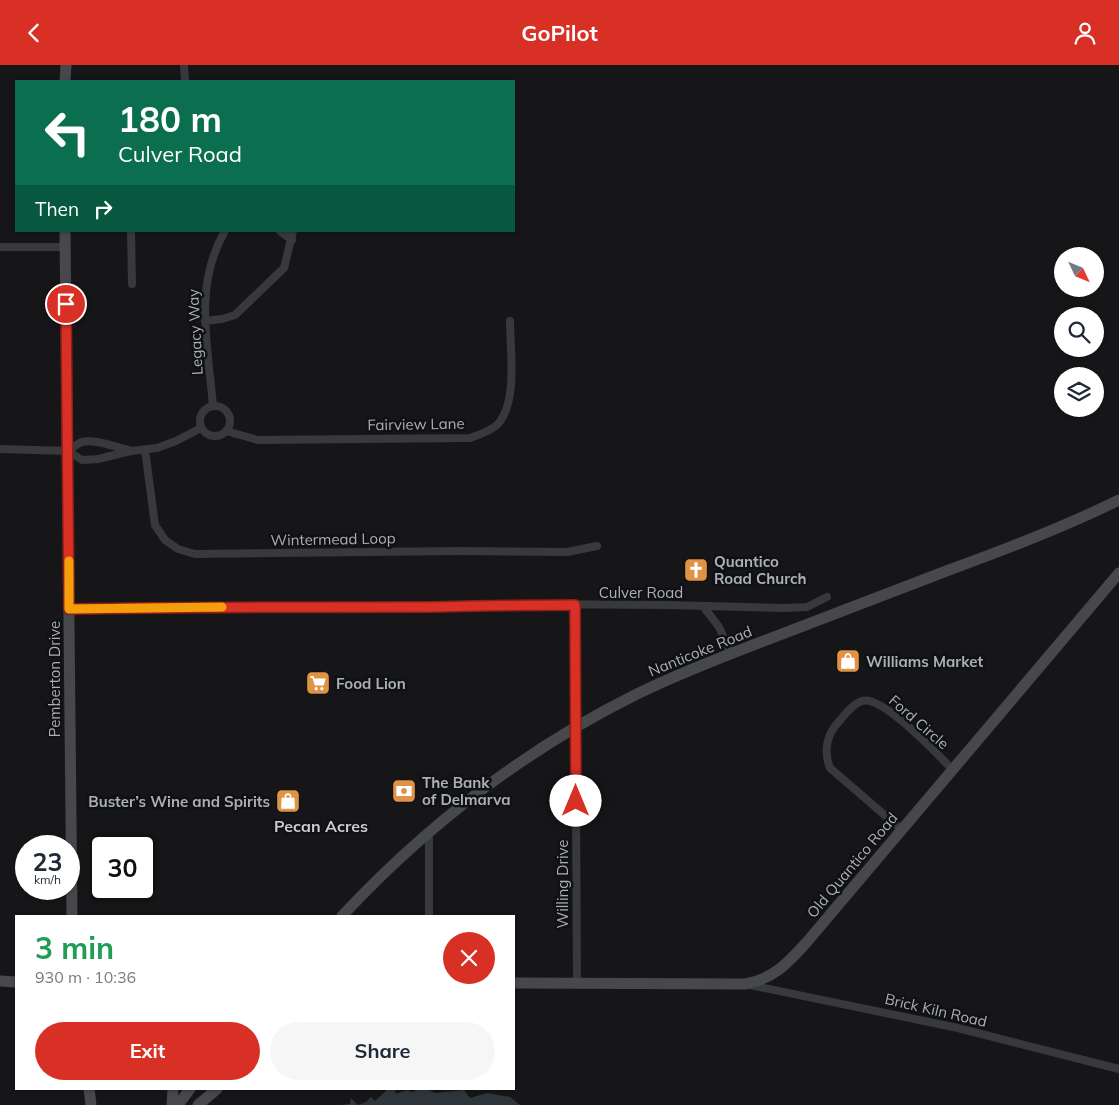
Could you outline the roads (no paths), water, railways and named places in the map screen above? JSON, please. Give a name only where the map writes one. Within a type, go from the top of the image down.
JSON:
[{"type":"street","points":[[65,80],[66,65]]},
{"type":"street","points":[[184,65],[184,80]]},
{"type":"street","name":"Pemberton Drive","points":[[65,232],[72,915]]},
{"type":"street","points":[[131,232],[132,284]]},
{"type":"street","name":"Legacy Way","points":[[213,406],[204,295],[215,249],[224,232]]},
{"type":"street","points":[[206,321],[235,315],[267,286],[284,269],[292,235]]},
{"type":"street","points":[[0,247],[65,247]]},
{"type":"street","name":"Fairview Lane","points":[[226,431],[258,440],[470,438],[484,433],[497,424],[509,405],[511,377],[510,321]]},
{"type":"street","points":[[218,406],[228,413],[230,421],[226,431],[220,435],[212,436],[207,434],[201,428],[201,414],[208,408],[218,406]]},
{"type":"street","points":[[0,449],[68,451],[82,460],[93,460],[167,445],[201,428]]},
{"type":"street","points":[[68,451],[80,443],[90,442],[102,443],[131,451]]},
{"type":"street","name":"Wintermead Loop","points":[[145,450],[155,525],[165,539],[178,549],[195,554],[460,551],[567,552],[597,546]]},
{"type":"street","name":"Nanticoke Road","points":[[343,915],[401,856],[468,798],[510,768],[576,727],[657,684],[1043,534],[1119,500]]},
{"type":"street","name":"Old Quantico Road","points":[[515,983],[745,984],[770,976],[788,962],[1119,573]]},
{"type":"street","name":"Culver Road","points":[[69,609],[253,606],[437,607],[521,604],[786,608],[807,607],[827,597]]},
{"type":"street","name":"Willing Drive","points":[[575,605],[576,983]]},
{"type":"street","name":"Culver Road","points":[[703,606],[719,627],[731,654]]},
{"type":"street","name":"Ford Circle","points":[[902,830],[830,768],[827,756],[828,737],[835,727],[860,701],[869,700],[879,704],[910,728],[952,769]]},
{"type":"street","points":[[428,832],[429,915]]},
{"type":"street","points":[[0,981],[15,982]]},
{"type":"street","name":"Brick Kiln Road","points":[[745,984],[958,1028],[1119,1069]]},
{"type":"street","points":[[89,1090],[91,1105]]},
{"type":"street","points":[[172,1105],[173,1090]]},
{"type":"street","points":[[178,1105],[189,1090]]},
{"type":"street","points":[[198,1105],[213,1092]]},
{"type":"place","name":"Quantico Road Church","points":[[696,570]]},
{"type":"place","name":"Williams Market","points":[[848,661]]},
{"type":"place","name":"Food Lion","points":[[318,683]]},
{"type":"place","name":"The Bank of Delmarva","points":[[404,791]]},
{"type":"place","name":"Buster’s Wine and Spirits","points":[[288,801]]},
{"type":"district","name":"Pecan Acres","points":[[321,826]]}]
